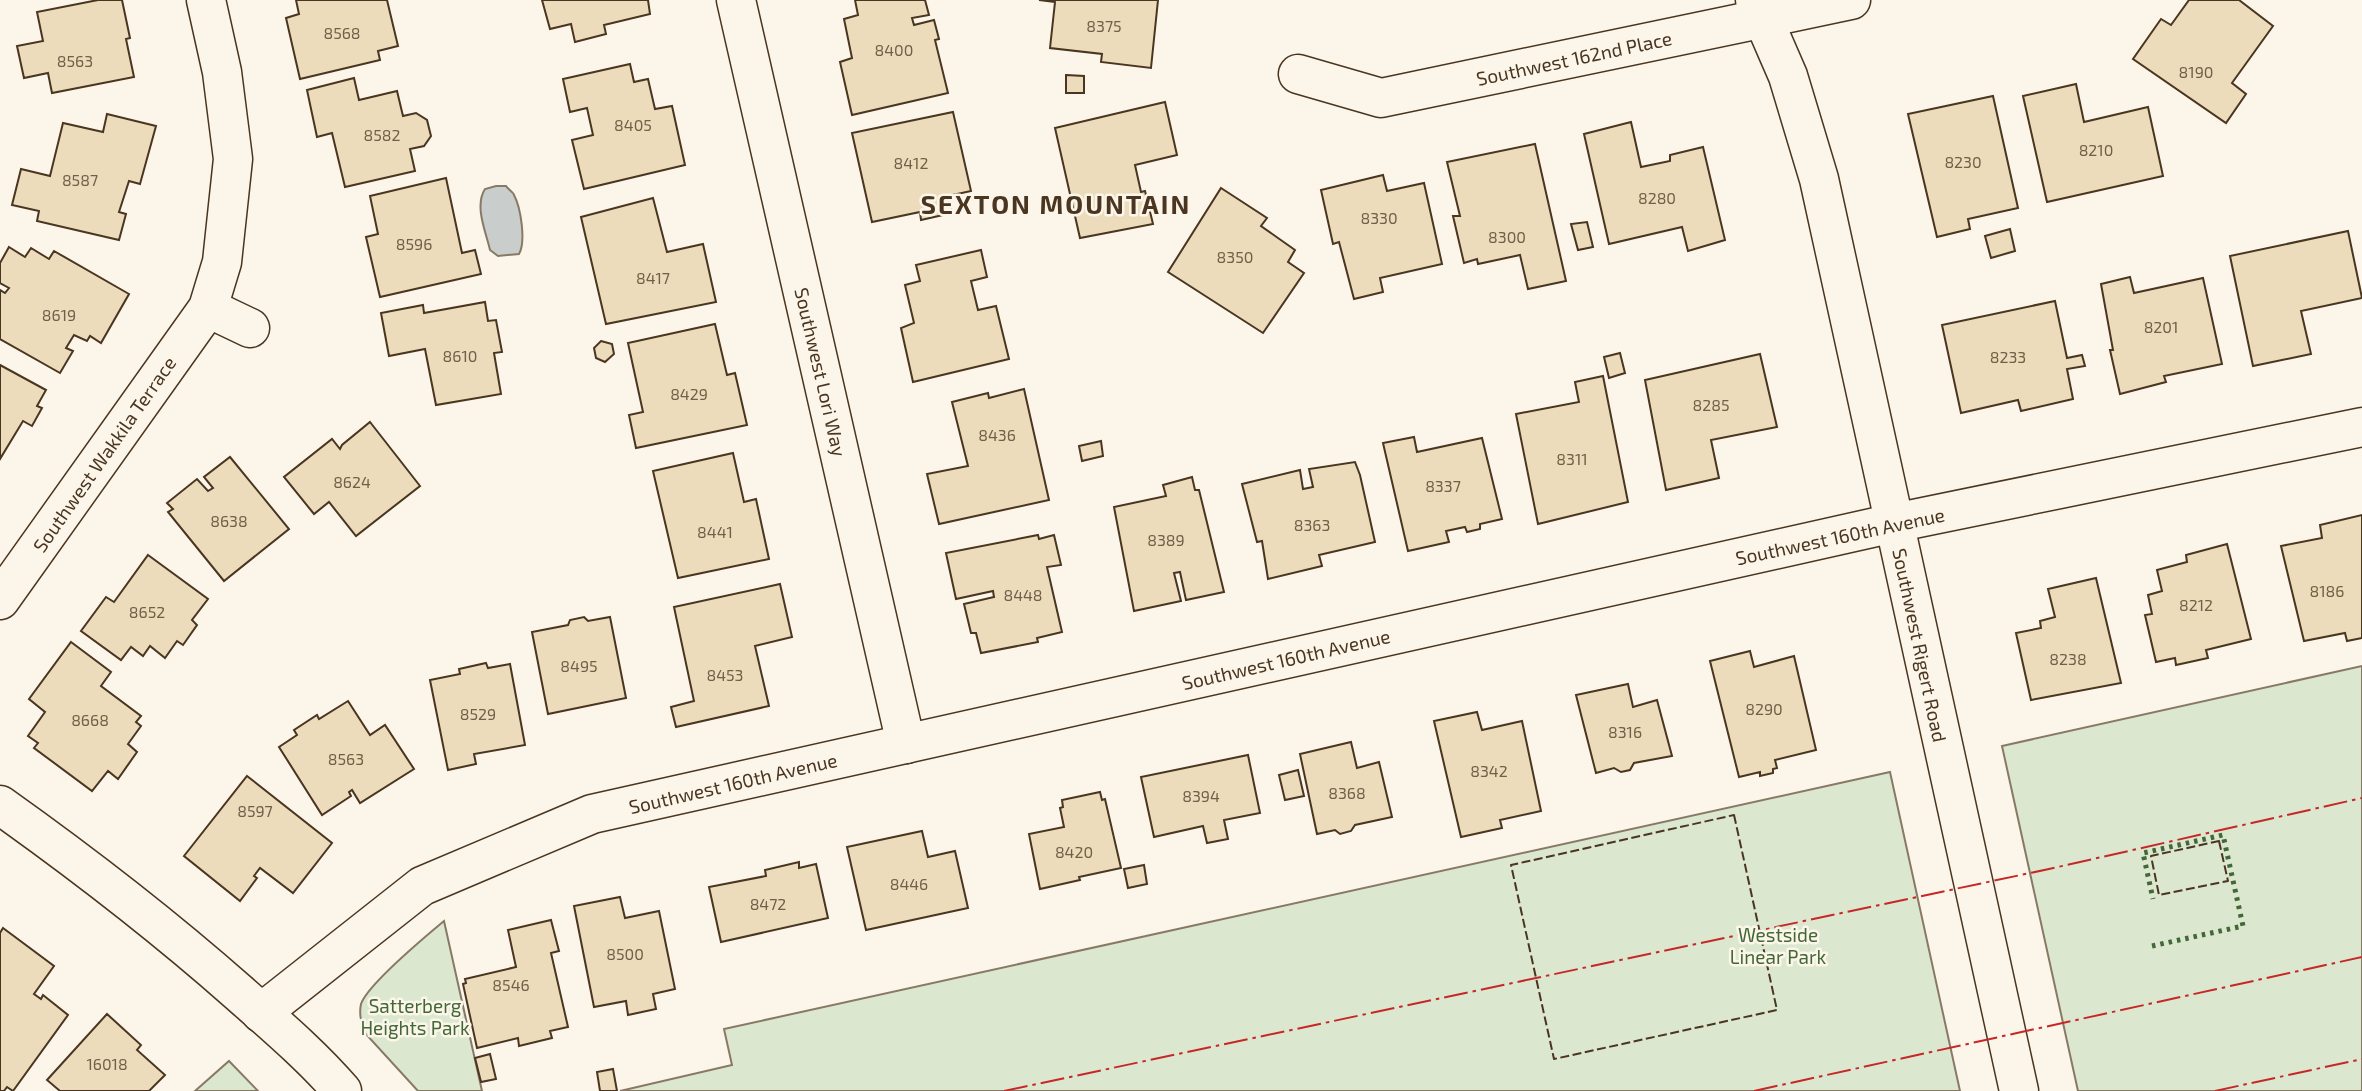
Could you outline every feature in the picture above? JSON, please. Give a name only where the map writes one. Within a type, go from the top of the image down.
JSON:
[{"type":"street","name":"Southwest Wakkila Terrace","points":[[0,600],[208,308],[222,262],[233,159],[222,72],[206,0]]},
{"type":"street","name":"Southwest Lori Way","points":[[736,0],[906,744]]},
{"type":"street","name":"Southwest 162nd Place","points":[[1298,74],[1381,98],[1759,10],[1851,0]]},
{"type":"street","name":"Southwest Rigert Road","points":[[1759,10],[1788,76],[1819,179],[2019,1091]]},
{"type":"street","points":[[208,308],[250,328]]},
{"type":"street","name":"Southwest 160th Avenue","points":[[261,1013],[422,886],[592,814],[1894,523],[2362,427]]},
{"type":"street","points":[[0,805],[86,866],[170,932],[261,1013],[342,1091]]},
{"type":"green space","points":[[2362,666],[2362,1091],[2078,1091],[2002,746]]},
{"type":"green space","name":"Westside Linear Park","points":[[1890,772],[1960,1091],[620,1091],[732,1065],[724,1029]]},
{"type":"green space","name":"Satterberg Heights Park","points":[[444,921],[482,1091],[418,1091],[364,1032],[362,1025],[360,1007],[366,995],[398,961]]},
{"type":"green space","points":[[229,1061],[258,1091],[195,1091]]},
{"type":"shaded area","points":[[506,186],[517,201],[522,233],[519,254],[498,256],[490,250],[481,203],[485,189]]},
{"type":"building","points":[[98,0],[122,0],[134,77],[52,93],[48,73],[24,78],[17,46],[43,41],[37,12]]},
{"type":"building","points":[[296,0],[387,0],[398,46],[378,51],[380,60],[300,79],[286,18],[299,14]]},
{"type":"building","points":[[542,0],[648,0],[650,14],[604,25],[606,34],[575,42],[571,24],[550,29]]},
{"type":"building","points":[[855,0],[925,0],[929,15],[912,18],[914,25],[934,20],[939,39],[935,40],[948,93],[852,115],[840,62],[852,58],[844,19],[858,15]]},
{"type":"building","points":[[1039,0],[1158,0],[1151,68],[1101,62],[1102,54],[1050,48],[1055,2]]},
{"type":"building","points":[[2189,0],[2239,0],[2273,26],[2232,83],[2246,94],[2226,123],[2133,59],[2161,19],[2171,25]]},
{"type":"building","points":[[630,64],[634,82],[648,79],[655,109],[672,106],[685,165],[584,189],[572,140],[593,135],[587,108],[570,112],[563,79]]},
{"type":"building","points":[[1066,75],[1084,76],[1084,93],[1066,93]]},
{"type":"building","points":[[354,78],[359,100],[397,91],[403,116],[416,113],[427,120],[431,136],[424,146],[410,149],[415,171],[345,187],[332,133],[317,137],[307,90]]},
{"type":"building","points":[[2076,84],[2084,122],[2148,107],[2163,176],[2047,202],[2023,96]]},
{"type":"building","points":[[1993,96],[2018,208],[1968,219],[1970,229],[1937,237],[1908,114]]},
{"type":"building","points":[[1165,102],[1177,155],[1135,165],[1141,192],[1145,191],[1153,224],[1080,238],[1055,128]]},
{"type":"building","points":[[953,112],[971,191],[948,196],[952,213],[921,220],[920,212],[872,222],[852,133]]},
{"type":"building","points":[[107,114],[156,126],[140,184],[129,181],[119,212],[126,214],[119,240],[37,221],[39,211],[12,205],[21,169],[50,176],[63,123],[103,132]]},
{"type":"building","points":[[1631,122],[1641,167],[1670,161],[1670,155],[1703,147],[1725,240],[1688,251],[1682,227],[1609,244],[1584,134]]},
{"type":"building","points":[[1535,144],[1566,281],[1528,289],[1520,255],[1478,264],[1477,259],[1464,263],[1453,216],[1460,216],[1447,162]]},
{"type":"building","points":[[1383,175],[1387,191],[1424,183],[1442,264],[1380,278],[1383,292],[1354,299],[1339,242],[1333,244],[1321,190]]},
{"type":"building","points":[[446,178],[462,253],[475,250],[481,274],[380,297],[366,237],[378,234],[370,196]]},
{"type":"building","points":[[1221,188],[1267,218],[1261,226],[1295,250],[1288,262],[1304,273],[1263,333],[1168,272]]},
{"type":"building","points":[[653,198],[667,252],[703,244],[716,302],[606,324],[581,217]]},
{"type":"building","points":[[1587,222],[1593,247],[1578,250],[1571,224]]},
{"type":"building","points":[[2010,229],[2015,251],[1991,258],[1985,236]]},
{"type":"building","points":[[2348,231],[2362,298],[2301,311],[2311,354],[2253,366],[2230,256]]},
{"type":"building","points":[[9,247],[25,257],[31,248],[49,259],[54,251],[129,294],[101,343],[90,336],[87,341],[74,335],[66,348],[73,351],[60,373],[0,339],[0,290],[5,293],[9,288],[0,283],[0,263]]},
{"type":"building","points":[[981,250],[987,277],[971,281],[978,310],[996,306],[1009,359],[913,382],[901,328],[914,323],[905,285],[920,281],[916,265]]},
{"type":"building","points":[[2130,277],[2134,293],[2203,278],[2222,364],[2164,376],[2166,382],[2120,394],[2110,350],[2113,350],[2101,284]]},
{"type":"building","points":[[2055,301],[2067,358],[2082,355],[2085,366],[2067,369],[2073,399],[2021,411],[2018,400],[1961,413],[1942,325]]},
{"type":"building","points":[[485,302],[488,321],[496,320],[502,352],[494,353],[501,394],[436,405],[425,349],[389,356],[381,313],[423,305],[424,313]]},
{"type":"building","points":[[715,324],[727,375],[735,373],[747,425],[636,448],[629,415],[643,412],[628,343]]},
{"type":"building","points":[[601,341],[612,344],[614,354],[605,362],[596,358],[594,348]]},
{"type":"building","points":[[1620,353],[1625,373],[1609,378],[1604,357]]},
{"type":"building","points":[[1760,354],[1777,427],[1711,440],[1719,478],[1666,490],[1645,380]]},
{"type":"building","points":[[0,365],[46,390],[37,406],[42,408],[32,426],[23,421],[0,459]]},
{"type":"building","points":[[1603,376],[1628,502],[1538,524],[1516,414],[1579,402],[1575,382]]},
{"type":"building","points":[[1024,389],[1049,500],[939,524],[927,474],[968,466],[952,402],[988,393],[989,398]]},
{"type":"building","points":[[370,422],[420,486],[356,536],[329,502],[314,514],[284,477],[332,439],[340,449]]},
{"type":"building","points":[[1414,437],[1417,452],[1482,438],[1502,519],[1480,524],[1480,529],[1467,532],[1465,527],[1446,531],[1449,542],[1408,551],[1383,443]]},
{"type":"building","points":[[1101,441],[1103,456],[1082,461],[1079,446]]},
{"type":"building","points":[[733,453],[744,502],[756,499],[769,559],[678,578],[653,471]]},
{"type":"building","points":[[230,457],[289,529],[224,581],[168,512],[173,509],[167,503],[197,479],[208,491],[213,488],[204,477]]},
{"type":"building","points":[[1355,462],[1375,542],[1319,555],[1322,566],[1268,579],[1262,541],[1257,542],[1242,484],[1300,470],[1303,489],[1313,487],[1309,469]]},
{"type":"building","points":[[1192,477],[1195,490],[1199,490],[1224,592],[1186,600],[1180,572],[1174,573],[1181,601],[1134,611],[1114,507],[1166,496],[1163,485]]},
{"type":"building","points":[[2362,515],[2362,638],[2347,641],[2345,633],[2304,641],[2281,546],[2322,538],[2320,525]]},
{"type":"building","points":[[1038,535],[1039,539],[1054,535],[1061,565],[1047,567],[1062,632],[1037,638],[1038,642],[981,653],[976,633],[971,633],[964,604],[994,597],[993,591],[956,599],[946,553]]},
{"type":"building","points":[[2227,544],[2251,639],[2206,650],[2208,658],[2176,665],[2175,658],[2156,662],[2145,615],[2152,614],[2148,595],[2162,591],[2157,570],[2187,562],[2186,555]]},
{"type":"building","points":[[148,555],[208,599],[192,620],[197,625],[183,645],[177,641],[165,658],[150,646],[143,656],[131,647],[121,660],[81,631],[106,597],[114,602]]},
{"type":"building","points":[[2096,578],[2121,683],[2031,700],[2016,633],[2041,628],[2040,621],[2055,617],[2048,589]]},
{"type":"building","points":[[780,584],[792,637],[755,646],[769,706],[676,727],[671,707],[694,701],[674,607]]},
{"type":"building","points":[[584,617],[588,621],[610,617],[626,698],[548,714],[532,632],[568,625],[570,620]]},
{"type":"building","points":[[71,642],[111,672],[101,686],[141,716],[136,722],[141,726],[128,744],[137,752],[118,779],[108,771],[92,791],[34,748],[38,743],[28,736],[45,712],[29,699]]},
{"type":"building","points":[[1750,651],[1754,667],[1794,656],[1816,750],[1775,760],[1777,768],[1773,769],[1773,773],[1760,776],[1760,772],[1739,777],[1710,661]]},
{"type":"building","points":[[486,663],[488,668],[510,664],[525,745],[474,754],[476,764],[448,770],[430,680],[460,674],[459,669]]},
{"type":"building","points":[[1628,684],[1633,707],[1657,700],[1672,756],[1634,763],[1630,770],[1621,772],[1614,768],[1596,773],[1576,695]]},
{"type":"building","points":[[348,701],[370,735],[385,725],[414,769],[360,803],[352,790],[349,792],[351,796],[322,815],[279,747],[297,735],[294,730],[317,715],[319,719]]},
{"type":"building","points":[[1477,712],[1482,730],[1522,721],[1541,811],[1500,820],[1502,828],[1461,837],[1434,721]]},
{"type":"building","points":[[1351,742],[1357,768],[1379,762],[1392,817],[1355,825],[1351,831],[1340,834],[1335,830],[1317,834],[1300,754]]},
{"type":"building","points":[[1248,755],[1260,813],[1224,820],[1228,839],[1207,843],[1203,826],[1154,837],[1141,777]]},
{"type":"building","points":[[1298,770],[1304,796],[1285,800],[1279,775]]},
{"type":"building","points":[[247,776],[332,843],[293,893],[260,868],[254,876],[257,878],[240,901],[184,856]]},
{"type":"building","points":[[1100,792],[1102,800],[1105,799],[1121,868],[1040,889],[1029,834],[1064,827],[1060,808],[1063,807],[1062,800]]},
{"type":"building","points":[[922,831],[928,857],[955,851],[968,908],[866,930],[847,847]]},
{"type":"building","points":[[799,862],[799,868],[816,864],[828,918],[721,942],[709,887],[766,876],[765,870]]},
{"type":"building","points":[[1144,865],[1147,884],[1128,888],[1124,869]]},
{"type":"building","points":[[620,897],[625,918],[659,911],[675,989],[653,994],[656,1009],[628,1015],[626,1001],[594,1007],[574,906]]},
{"type":"building","points":[[551,920],[559,951],[551,953],[568,1027],[550,1031],[552,1038],[519,1046],[518,1038],[477,1048],[463,984],[466,983],[465,979],[516,967],[508,930]]},
{"type":"building","points":[[3,928],[54,966],[34,994],[41,999],[43,995],[68,1015],[13,1091],[7,1087],[0,1091],[0,933]]},
{"type":"building","points":[[107,1014],[141,1045],[137,1050],[165,1075],[149,1091],[60,1091],[47,1080]]},
{"type":"building","points":[[490,1054],[496,1079],[481,1082],[475,1058]]},
{"type":"building","points":[[613,1069],[617,1091],[600,1091],[597,1072]]},
{"type":"hedge","points":[[2152,946],[2243,926],[2223,835],[2143,853],[2153,899]]},
{"type":"fence","points":[[1734,815],[1777,1010],[1554,1059],[1511,865],[1734,815]]},
{"type":"fence","points":[[2219,841],[2228,881],[2159,895],[2151,856],[2219,841]]},
{"type":"power","points":[[1004,1091],[2049,869],[2362,798]]},
{"type":"power","points":[[1754,1091],[2362,957]]},
{"type":"power","points":[[2215,1091],[2362,1059]]},
{"type":"district","name":"SEXTON MOUNTAIN","points":[[1056,203]]}]
